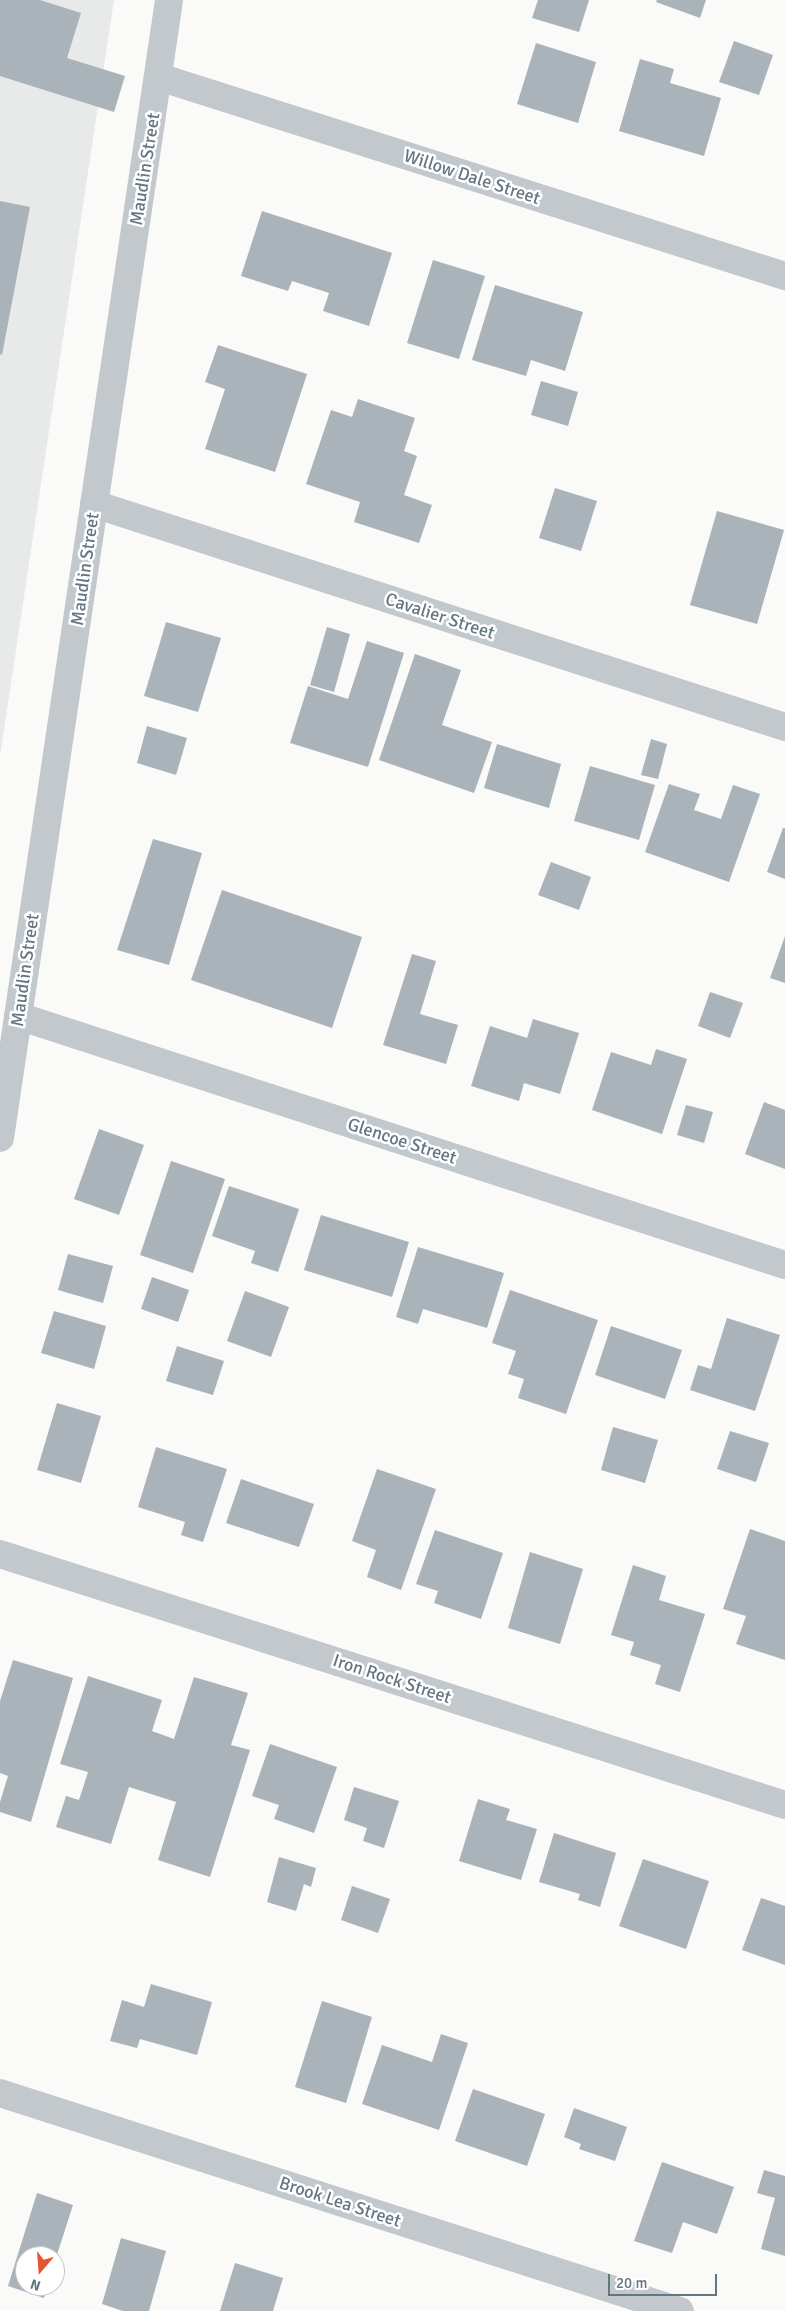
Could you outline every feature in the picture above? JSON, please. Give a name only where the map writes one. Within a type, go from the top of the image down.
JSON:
[{"type":"street","name":"Maudlin Street","points":[[0,1138],[169,0]]},
{"type":"street","name":"Willow Dale Street","points":[[159,77],[785,276]]},
{"type":"street","name":"Cavalier Street","points":[[94,504],[785,727]]},
{"type":"street","name":"Glencoe Street","points":[[18,1016],[785,1266]]},
{"type":"street","name":"Iron Rock Street","points":[[0,1554],[785,1804]]},
{"type":"street","name":"Brook Lea Street","points":[[0,2093],[680,2311]]},
{"type":"shaded area","points":[[0,0],[114,0],[0,756]]},
{"type":"building","points":[[0,0],[40,0],[81,13],[67,58],[125,76],[114,112],[0,76]]},
{"type":"building","points":[[538,0],[589,0],[579,32],[532,18]]},
{"type":"building","points":[[657,0],[706,0],[700,18],[656,2]]},
{"type":"building","points":[[734,41],[773,55],[759,95],[719,82]]},
{"type":"building","points":[[536,43],[596,62],[578,123],[517,104]]},
{"type":"building","points":[[640,59],[674,69],[670,83],[721,98],[704,156],[619,131]]},
{"type":"building","points":[[0,201],[30,207],[2,355],[0,354]]},
{"type":"building","points":[[262,211],[392,253],[369,326],[323,311],[329,293],[292,281],[288,291],[241,276]]},
{"type":"building","points":[[433,260],[485,276],[459,359],[407,343]]},
{"type":"building","points":[[495,285],[583,312],[565,371],[531,360],[526,376],[472,360]]},
{"type":"building","points":[[218,345],[307,374],[275,472],[205,449],[225,389],[205,382]]},
{"type":"building","points":[[541,381],[578,392],[568,426],[531,415]]},
{"type":"building","points":[[358,399],[415,418],[404,451],[417,456],[404,495],[432,505],[419,543],[354,522],[360,502],[306,484],[331,410],[352,417]]},
{"type":"building","points":[[555,488],[597,501],[581,551],[539,538]]},
{"type":"building","points":[[717,511],[784,530],[757,624],[690,605]]},
{"type":"building","points":[[166,622],[221,638],[198,712],[144,696]]},
{"type":"building","points":[[327,627],[350,634],[334,692],[310,685]]},
{"type":"building","points":[[367,641],[404,653],[368,767],[290,743],[308,686],[348,699]]},
{"type":"building","points":[[415,654],[461,670],[442,725],[492,742],[474,793],[379,760]]},
{"type":"building","points":[[147,726],[187,738],[176,775],[137,763]]},
{"type":"building","points":[[651,739],[667,744],[658,779],[641,775]]},
{"type":"building","points":[[497,744],[561,764],[549,808],[484,788]]},
{"type":"building","points":[[590,766],[655,785],[639,840],[574,821]]},
{"type":"building","points":[[669,784],[700,794],[694,810],[721,819],[733,785],[760,794],[729,882],[645,852]]},
{"type":"building","points":[[783,828],[785,828],[785,879],[767,872]]},
{"type":"building","points":[[153,839],[202,853],[169,965],[117,950]]},
{"type":"building","points":[[551,862],[591,877],[579,910],[538,895]]},
{"type":"building","points":[[222,890],[362,937],[332,1028],[191,980]]},
{"type":"building","points":[[785,936],[785,983],[770,978]]},
{"type":"building","points":[[412,954],[436,961],[420,1014],[458,1025],[446,1064],[383,1045]]},
{"type":"building","points":[[710,992],[743,1003],[730,1038],[698,1026]]},
{"type":"building","points":[[533,1019],[579,1033],[560,1094],[524,1083],[519,1101],[471,1086],[490,1026],[527,1038]]},
{"type":"building","points":[[656,1049],[687,1059],[662,1134],[592,1110],[611,1052],[651,1065]]},
{"type":"building","points":[[764,1102],[785,1110],[785,1169],[745,1154]]},
{"type":"building","points":[[686,1105],[713,1112],[704,1143],[677,1135]]},
{"type":"building","points":[[99,1129],[144,1145],[119,1215],[74,1199]]},
{"type":"building","points":[[171,1161],[225,1179],[193,1273],[140,1255]]},
{"type":"building","points":[[229,1186],[299,1209],[278,1272],[251,1263],[255,1251],[212,1236]]},
{"type":"building","points":[[321,1215],[409,1242],[392,1297],[304,1270]]},
{"type":"building","points":[[418,1247],[504,1273],[487,1328],[423,1309],[418,1324],[396,1317]]},
{"type":"building","points":[[68,1254],[113,1266],[103,1303],[58,1290]]},
{"type":"building","points":[[152,1277],[189,1290],[178,1322],[141,1309]]},
{"type":"building","points":[[510,1290],[598,1320],[566,1414],[518,1398],[524,1379],[508,1374],[516,1351],[492,1343]]},
{"type":"building","points":[[245,1291],[289,1307],[271,1357],[227,1341]]},
{"type":"building","points":[[54,1311],[106,1326],[94,1369],[41,1353]]},
{"type":"building","points":[[727,1318],[780,1335],[755,1411],[690,1390],[698,1365],[711,1369]]},
{"type":"building","points":[[611,1326],[682,1350],[665,1399],[595,1375]]},
{"type":"building","points":[[177,1346],[224,1361],[213,1395],[166,1381]]},
{"type":"building","points":[[57,1403],[101,1416],[81,1483],[37,1470]]},
{"type":"building","points":[[613,1427],[658,1440],[645,1483],[601,1470]]},
{"type":"building","points":[[730,1431],[769,1443],[756,1482],[717,1469]]},
{"type":"building","points":[[156,1447],[227,1469],[203,1542],[181,1535],[185,1522],[138,1507]]},
{"type":"building","points":[[377,1469],[436,1489],[401,1590],[367,1577],[376,1550],[352,1541]]},
{"type":"building","points":[[241,1479],[314,1504],[299,1547],[226,1523]]},
{"type":"building","points":[[750,1529],[785,1541],[785,1660],[736,1644],[746,1616],[723,1609]]},
{"type":"building","points":[[435,1530],[503,1553],[481,1619],[434,1603],[438,1591],[416,1584]]},
{"type":"building","points":[[530,1552],[583,1569],[560,1644],[508,1628]]},
{"type":"building","points":[[633,1565],[666,1576],[659,1600],[705,1614],[680,1692],[655,1684],[661,1665],[630,1655],[634,1642],[611,1635]]},
{"type":"building","points":[[13,1660],[73,1678],[31,1822],[0,1812],[0,1802],[8,1776],[0,1773],[0,1701]]},
{"type":"building","points":[[88,1676],[162,1700],[152,1731],[174,1739],[194,1677],[248,1693],[231,1745],[250,1750],[210,1877],[158,1860],[176,1802],[129,1787],[111,1844],[56,1827],[66,1796],[79,1800],[88,1772],[60,1764]]},
{"type":"building","points":[[270,1744],[337,1767],[314,1833],[274,1819],[279,1805],[252,1796]]},
{"type":"building","points":[[354,1787],[399,1801],[384,1848],[363,1841],[367,1828],[344,1820]]},
{"type":"building","points":[[478,1799],[510,1809],[506,1820],[537,1829],[521,1880],[459,1861]]},
{"type":"building","points":[[554,1833],[616,1853],[600,1907],[578,1900],[580,1894],[539,1882]]},
{"type":"building","points":[[279,1857],[316,1868],[311,1887],[304,1884],[296,1911],[267,1902]]},
{"type":"building","points":[[643,1859],[709,1881],[686,1949],[619,1926]]},
{"type":"building","points":[[352,1886],[390,1899],[378,1933],[341,1920]]},
{"type":"building","points":[[761,1898],[785,1906],[785,1965],[742,1950]]},
{"type":"building","points":[[151,1984],[212,2002],[197,2055],[140,2039],[137,2048],[110,2041],[122,2000],[144,2007]]},
{"type":"building","points":[[322,2001],[372,2017],[346,2103],[295,2087]]},
{"type":"building","points":[[441,2034],[468,2043],[439,2130],[362,2104],[382,2045],[432,2062]]},
{"type":"building","points":[[473,2089],[545,2114],[527,2166],[455,2141]]},
{"type":"building","points":[[574,2108],[627,2127],[615,2161],[579,2149],[581,2144],[564,2137]]},
{"type":"building","points":[[662,2162],[734,2187],[717,2234],[683,2222],[672,2253],[634,2241]]},
{"type":"building","points":[[764,2170],[785,2176],[785,2256],[761,2249],[775,2198],[757,2193]]},
{"type":"building","points":[[37,2193],[73,2205],[60,2246],[20,2246]]},
{"type":"building","points":[[121,2238],[166,2251],[149,2311],[123,2311],[102,2304]]},
{"type":"building","points":[[235,2263],[283,2278],[273,2311],[220,2311]]},
{"type":"building","points":[[15,2264],[15,2288],[8,2286]]}]
